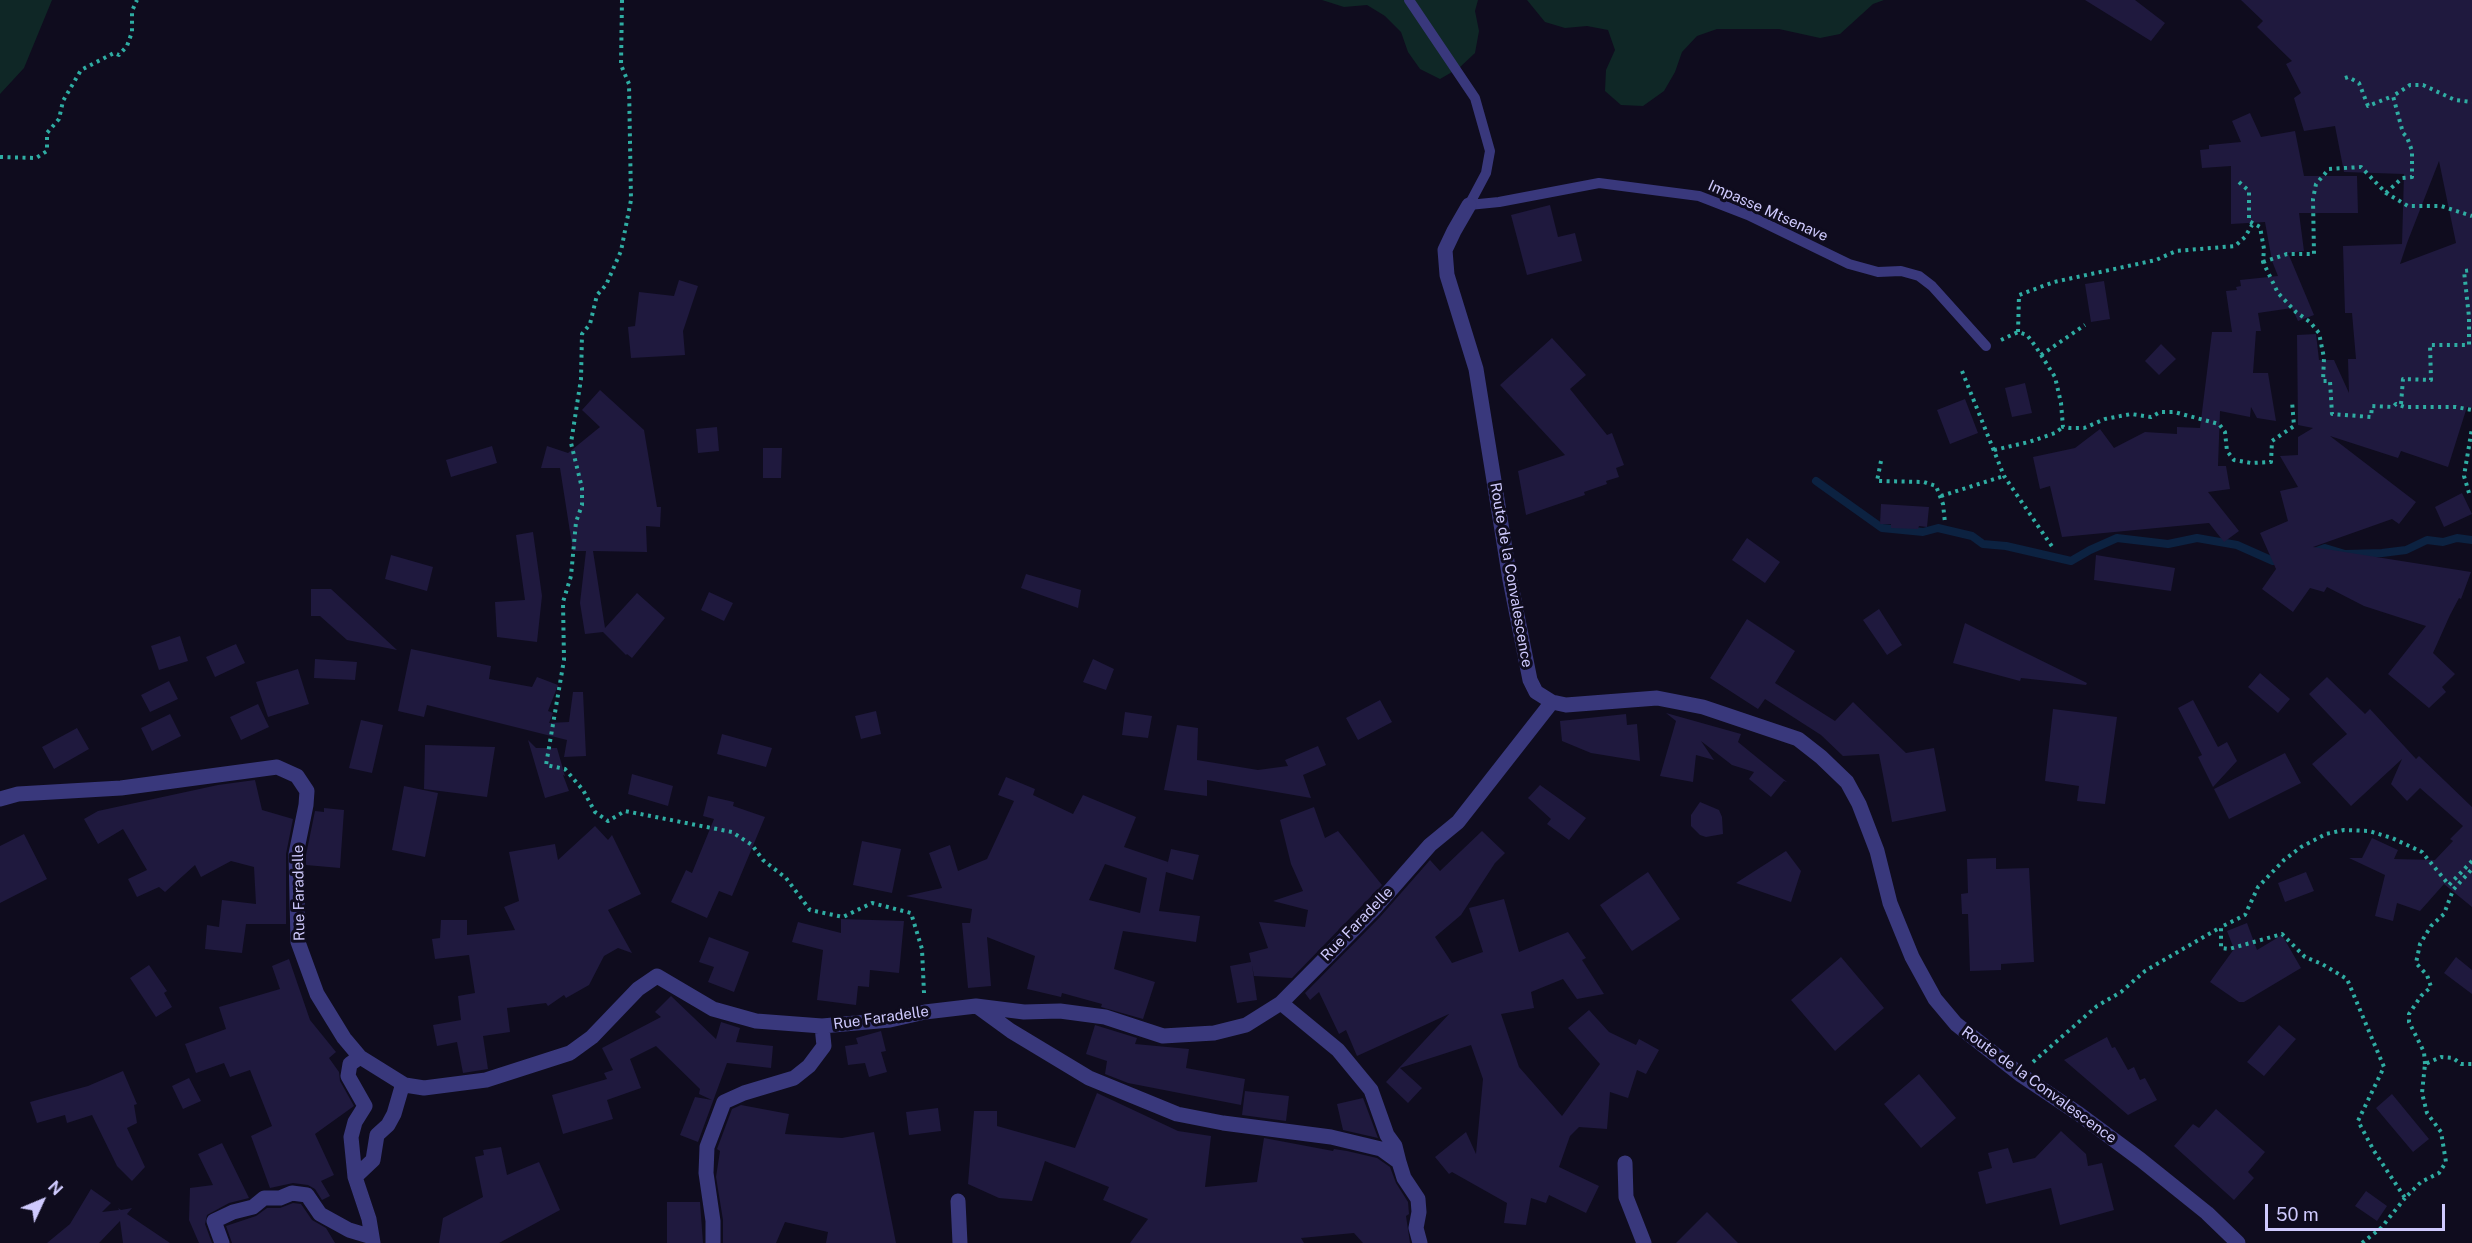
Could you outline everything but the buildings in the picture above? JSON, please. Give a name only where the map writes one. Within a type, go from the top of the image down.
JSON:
[{"type":"street","name":"Route de la Convalescence","points":[[1469,205],[1445,250],[1448,275],[1476,369],[1510,580],[1530,680],[1536,692],[1552,702],[1582,705],[1657,699],[1703,707],[1798,739],[1821,757],[1847,782],[1859,804],[1876,851],[1890,903],[1912,957],[1935,999],[1956,1024],[2021,1075],[2141,1160],[2207,1213],[2238,1243]]},
{"type":"street","name":"Rue Faradelle","points":[[0,799],[18,795],[121,788],[277,767],[297,776],[307,791],[296,854],[298,942],[317,994],[360,1057],[405,1085],[424,1088],[486,1080],[570,1053],[592,1037],[638,989],[657,976],[713,1009],[756,1021],[822,1026],[890,1020],[925,1012],[976,1005],[1024,1012],[1059,1011],[1105,1017],[1163,1036],[1230,1030],[1246,1025],[1281,1003],[1373,910],[1430,845],[1458,822],[1552,702]]},
{"type":"street","points":[[1281,1003],[1338,1050],[1371,1090],[1388,1135],[1395,1146],[1404,1178],[1418,1199],[1418,1236]]},
{"type":"street","points":[[976,1005],[1011,1030],[1089,1078],[1178,1114],[1223,1124],[1331,1137],[1381,1149],[1399,1162]]},
{"type":"street","points":[[712,1243],[713,1221],[706,1173],[707,1147],[724,1102],[794,1078],[814,1061],[824,1046],[822,1026]]},
{"type":"street","points":[[360,1057],[351,1064],[348,1076],[365,1106],[355,1122],[351,1137],[355,1177],[369,1219],[373,1240]]},
{"type":"street","points":[[355,1177],[373,1160],[378,1135],[388,1125],[394,1114],[401,1090],[405,1085]]},
{"type":"street","points":[[1625,1163],[1626,1197],[1644,1243]]},
{"type":"street","points":[[222,1243],[214,1221],[233,1212],[253,1207],[264,1198],[280,1198],[292,1193],[307,1195],[320,1214],[373,1240]]},
{"type":"street","points":[[958,1201],[960,1243]]},
{"type":"lane","name":"Route de la Convalescence","points":[[1409,0],[1475,98],[1490,151],[1486,173],[1469,205]]},
{"type":"lane","name":"Impasse Mtsenave","points":[[1469,205],[1499,202],[1599,183],[1699,196],[1748,215],[1850,264],[1878,272],[1901,272],[1919,276],[1932,286],[1986,346]]},
{"type":"path","points":[[0,157],[36,158],[47,151],[47,133],[59,119],[63,101],[81,70],[114,53],[119,55],[127,46],[132,32],[132,11],[137,0]]},
{"type":"path","points":[[622,0],[621,65],[629,84],[632,200],[621,251],[606,285],[597,294],[590,324],[582,334],[581,379],[571,443],[582,488],[582,505],[576,522],[571,576],[563,602],[564,660],[546,765],[565,769],[583,790],[595,812],[608,821],[625,811],[732,832],[752,846],[763,860],[786,878],[810,910],[843,916],[872,903],[911,913],[922,949],[925,1012]]},
{"type":"path","points":[[2344,78],[2348,76],[2359,83],[2368,106],[2393,96],[2410,85],[2423,85],[2455,100],[2472,102]]},
{"type":"path","points":[[2386,193],[2402,178],[2412,177],[2412,151],[2407,136],[2403,133],[2393,96]]},
{"type":"path","points":[[2263,262],[2287,254],[2314,254],[2313,199],[2316,184],[2329,169],[2361,167],[2386,193],[2408,206],[2441,206],[2472,216]]},
{"type":"path","points":[[2239,182],[2249,191],[2249,221],[2252,225],[2260,227],[2264,249],[2263,262],[2278,293],[2319,333],[2324,358],[2323,381],[2330,381],[2332,414],[2371,417],[2372,406],[2393,407],[2401,404]]},
{"type":"path","points":[[2018,332],[2019,295],[2054,282],[2156,260],[2176,251],[2235,246],[2245,237],[2252,225]]},
{"type":"path","points":[[2401,404],[2403,380],[2431,380],[2430,345],[2469,345],[2469,317],[2464,271],[2472,270]]},
{"type":"path","points":[[2041,355],[2085,325]]},
{"type":"path","points":[[1986,346],[2018,332],[2027,335],[2055,377],[2063,426]]},
{"type":"path","points":[[1962,371],[2004,476],[2053,548]]},
{"type":"path","points":[[1994,450],[2045,437],[2063,426],[2084,428],[2105,418],[2130,414],[2151,417],[2160,412],[2174,412],[2219,424],[2225,432],[2227,451],[2234,460],[2251,463],[2271,462],[2272,441],[2294,426],[2292,401]]},
{"type":"path","points":[[2401,404],[2405,407],[2456,407],[2472,410]]},
{"type":"path","points":[[2469,494],[2464,476],[2472,428]]},
{"type":"path","points":[[1881,461],[1877,481],[1924,482],[1936,486],[1941,496],[1945,523]]},
{"type":"path","points":[[1941,496],[2004,476]]},
{"type":"path","points":[[2021,1075],[2044,1051],[2097,1006],[2121,992],[2145,971],[2245,915],[2258,887],[2284,860],[2301,847],[2326,834],[2344,830],[2368,831],[2392,838],[2422,852],[2450,885],[2472,861]]},
{"type":"path","points":[[2362,1243],[2381,1228],[2421,1182],[2439,1173],[2446,1162],[2441,1132],[2427,1113],[2422,1093],[2424,1052],[2409,1022],[2409,1014],[2421,996],[2431,987],[2427,975],[2416,963],[2420,944],[2431,926],[2445,914],[2453,890],[2472,869]]},
{"type":"path","points":[[2221,927],[2221,948],[2229,949],[2282,934],[2305,957],[2347,979],[2384,1067],[2358,1121],[2374,1151],[2405,1198]]},
{"type":"path","points":[[2425,1064],[2441,1057],[2453,1058],[2461,1064],[2472,1064]]},
{"type":"green space","points":[[0,0],[52,0],[24,68],[0,94]]},
{"type":"green space","points":[[1322,0],[1478,0],[1475,11],[1479,31],[1475,53],[1459,68],[1440,79],[1420,69],[1408,52],[1401,32],[1385,16],[1367,5],[1344,7]]},
{"type":"green space","points":[[1527,0],[1884,0],[1873,4],[1840,34],[1820,38],[1779,29],[1717,29],[1697,36],[1682,52],[1675,72],[1664,91],[1643,106],[1621,105],[1605,91],[1606,70],[1615,50],[1608,30],[1587,26],[1565,28],[1545,22]]},
{"type":"waterway","points":[[1816,481],[1882,528],[1923,532],[1938,528],[1972,536],[1983,544],[2006,546],[2071,561],[2117,538],[2168,544],[2197,538],[2237,545],[2273,561],[2283,560]]},
{"type":"waterway","points":[[2314,552],[2325,548],[2345,554],[2382,553],[2406,550],[2427,540],[2443,542],[2457,538],[2472,540]]}]
